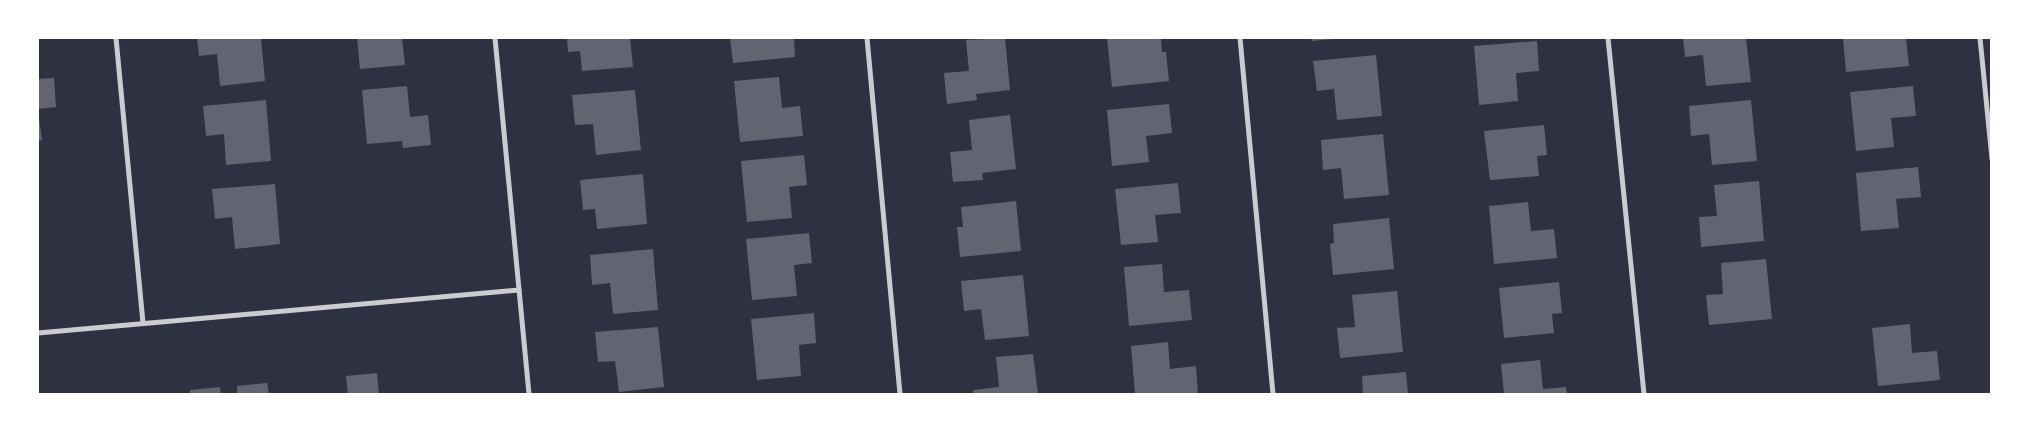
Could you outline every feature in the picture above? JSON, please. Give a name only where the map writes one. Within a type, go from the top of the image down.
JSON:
[{"type":"street","points":[[116,38],[143,323]]},
{"type":"street","points":[[495,38],[529,394]]},
{"type":"street","points":[[867,38],[900,394]]},
{"type":"street","points":[[1240,38],[1273,394]]},
{"type":"street","points":[[1608,38],[1644,394]]},
{"type":"street","points":[[1980,38],[1992,159]]},
{"type":"street","points":[[38,333],[519,290]]},
{"type":"building","points":[[197,38],[261,38],[265,81],[220,86],[217,54],[199,56]]},
{"type":"building","points":[[357,38],[402,38],[405,65],[360,69]]},
{"type":"building","points":[[567,38],[630,38],[633,67],[582,71],[580,51],[568,52]]},
{"type":"building","points":[[730,38],[794,38],[795,57],[733,63]]},
{"type":"building","points":[[1005,38],[1010,90],[976,94],[977,100],[947,104],[944,73],[969,71],[966,40]]},
{"type":"building","points":[[1107,38],[1161,38],[1162,52],[1166,52],[1169,81],[1112,87]]},
{"type":"building","points":[[1311,38],[1333,38],[1333,39],[1312,41]]},
{"type":"building","points":[[1683,38],[1746,38],[1751,82],[1706,86],[1703,55],[1685,57]]},
{"type":"building","points":[[1843,38],[1906,38],[1909,66],[1846,72]]},
{"type":"building","points":[[1537,41],[1539,71],[1516,73],[1518,101],[1479,105],[1474,46]]},
{"type":"building","points":[[1376,55],[1382,116],[1337,120],[1334,89],[1317,91],[1313,61]]},
{"type":"building","points":[[779,77],[782,108],[800,106],[803,136],[740,142],[734,81]]},
{"type":"building","points":[[54,78],[56,107],[38,109],[38,79]]},
{"type":"building","points":[[407,86],[410,117],[428,115],[431,145],[403,148],[402,141],[367,144],[362,90]]},
{"type":"building","points":[[1913,86],[1916,116],[1891,118],[1894,147],[1856,151],[1850,92]]},
{"type":"building","points":[[635,90],[641,150],[596,155],[593,124],[575,125],[572,95]]},
{"type":"building","points":[[266,100],[271,161],[226,165],[224,134],[206,136],[203,106]]},
{"type":"building","points":[[1751,100],[1757,161],[1712,165],[1709,134],[1691,136],[1689,106]]},
{"type":"building","points":[[1169,104],[1172,133],[1146,136],[1149,162],[1112,166],[1107,110]]},
{"type":"building","points":[[38,111],[42,140],[38,141]]},
{"type":"building","points":[[1010,115],[1016,169],[982,173],[983,180],[953,182],[950,152],[972,150],[969,120]]},
{"type":"building","points":[[1544,125],[1547,155],[1537,156],[1539,176],[1490,180],[1484,131]]},
{"type":"building","points":[[1383,134],[1389,195],[1344,199],[1341,168],[1323,170],[1321,140]]},
{"type":"building","points":[[804,155],[807,185],[789,187],[792,218],[747,222],[741,161]]},
{"type":"building","points":[[1918,167],[1921,197],[1896,199],[1899,228],[1861,231],[1856,173]]},
{"type":"building","points":[[643,174],[647,224],[597,229],[595,209],[583,210],[580,180]]},
{"type":"building","points":[[1759,181],[1764,241],[1701,247],[1699,217],[1717,216],[1714,185]]},
{"type":"building","points":[[1178,183],[1181,213],[1155,215],[1158,242],[1121,245],[1115,189]]},
{"type":"building","points":[[275,184],[280,244],[235,249],[232,217],[215,219],[212,189]]},
{"type":"building","points":[[1016,201],[1021,251],[960,257],[957,227],[963,227],[961,207]]},
{"type":"building","points":[[1528,202],[1531,231],[1554,229],[1557,258],[1494,264],[1489,206]]},
{"type":"building","points":[[1389,218],[1394,269],[1333,275],[1330,244],[1334,243],[1333,224]]},
{"type":"building","points":[[809,233],[812,263],[794,265],[797,296],[752,300],[746,239]]},
{"type":"building","points":[[653,249],[658,310],[613,314],[610,283],[592,285],[590,255]]},
{"type":"building","points":[[1766,259],[1772,319],[1709,325],[1706,295],[1723,294],[1721,263]]},
{"type":"building","points":[[1162,264],[1164,292],[1189,290],[1192,320],[1129,326],[1124,267]]},
{"type":"building","points":[[1023,275],[1029,336],[985,340],[981,309],[964,311],[961,281]]},
{"type":"building","points":[[1559,282],[1562,313],[1552,314],[1554,333],[1504,338],[1499,288]]},
{"type":"building","points":[[1397,291],[1403,352],[1340,358],[1337,328],[1355,327],[1352,295]]},
{"type":"building","points":[[814,313],[816,343],[799,345],[801,376],[757,380],[751,319]]},
{"type":"building","points":[[1910,324],[1912,353],[1937,351],[1940,380],[1878,386],[1872,328]]},
{"type":"building","points":[[658,327],[664,387],[619,392],[615,361],[598,362],[595,332]]},
{"type":"building","points":[[1168,342],[1170,369],[1196,366],[1198,394],[1135,394],[1131,346]]},
{"type":"building","points":[[1033,354],[1038,394],[974,394],[973,390],[999,387],[996,357]]},
{"type":"building","points":[[1540,360],[1543,389],[1566,387],[1567,394],[1504,394],[1501,364]]},
{"type":"building","points":[[1406,372],[1408,394],[1363,394],[1362,376]]},
{"type":"building","points":[[377,373],[379,394],[348,394],[346,376]]},
{"type":"building","points":[[267,383],[269,394],[237,394],[237,386]]},
{"type":"building","points":[[220,387],[221,394],[190,394],[190,390]]}]
